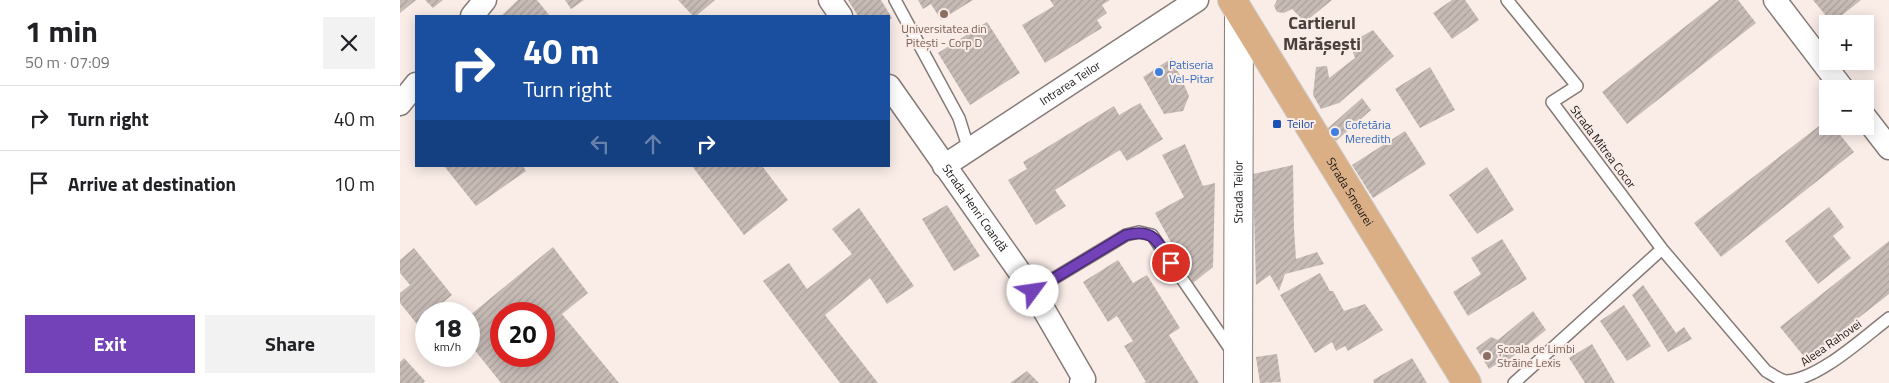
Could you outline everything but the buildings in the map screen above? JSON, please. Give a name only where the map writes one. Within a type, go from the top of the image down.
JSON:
[{"type":"main road","name":"Strada Smeurei","points":[[1236,4],[1467,383]]},
{"type":"street","points":[[473,15],[485,0]]},
{"type":"street","points":[[830,0],[840,15]]},
{"type":"street","name":"Intrarea Teilor","points":[[944,166],[1198,0]]},
{"type":"street","points":[[1775,0],[1836,80]]},
{"type":"street","name":"Strada Teilor","points":[[1236,4],[1238,371]]},
{"type":"street","points":[[400,104],[415,85]]},
{"type":"street","name":"Strada Henri Coandă","points":[[890,87],[1033,291],[1084,380],[1081,383]]},
{"type":"street","points":[[1874,129],[1889,148]]},
{"type":"lane","points":[[895,0],[960,118],[969,150]]},
{"type":"lane","name":"Strada Mitrea Cocor","points":[[1507,0],[1577,86],[1552,102],[1662,249],[1766,371],[1785,381]]},
{"type":"lane","points":[[1033,291],[1126,235],[1139,232],[1152,236],[1238,371]]},
{"type":"lane","points":[[1514,383],[1662,249]]},
{"type":"lane","name":"Aleea Rahovei","points":[[1785,381],[1806,377],[1829,364],[1889,318]]},
{"type":"place","name":"Universitatea din Pitești - Corp D","points":[[944,14]]},
{"type":"place","name":"Patiseria Vel-Pitar","points":[[1159,72]]},
{"type":"place","name":"Teilor","points":[[1277,124]]},
{"type":"place","name":"Cofetăria Meredith","points":[[1335,132]]},
{"type":"place","name":"Școala de Limbi Străine Lexis","points":[[1487,356]]},
{"type":"district","name":"Cartierul Mărășești","points":[[1322,33]]},
{"type":"route","points":[[1033,291],[1126,235],[1139,232],[1152,236],[1171,263]]}]
